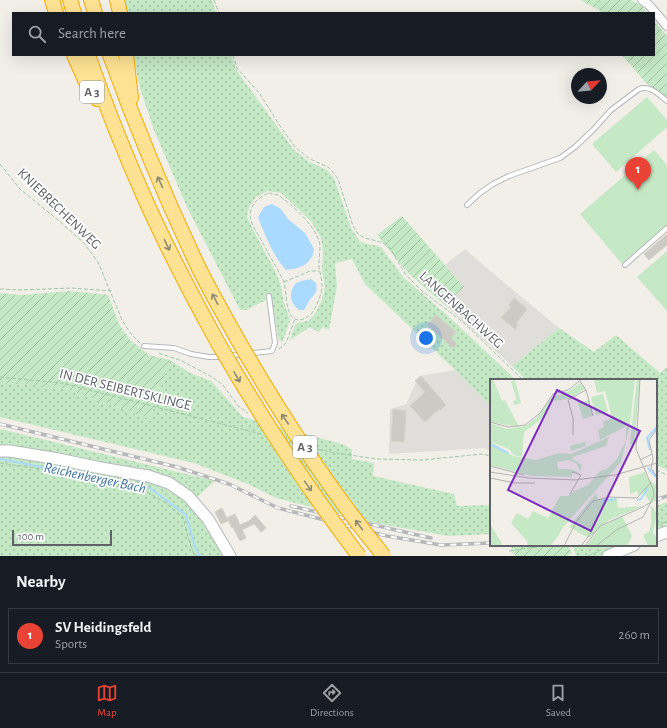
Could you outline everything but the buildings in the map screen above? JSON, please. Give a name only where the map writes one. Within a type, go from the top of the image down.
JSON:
[{"type":"highway","points":[[52,0],[56,12]]},
{"type":"highway","points":[[70,0],[74,12]]},
{"type":"highway","points":[[91,0],[95,12]]},
{"type":"highway","points":[[117,0],[120,12]]},
{"type":"highway","name":"A 3","points":[[74,56],[85,80],[114,126]]},
{"type":"highway","name":"A 3","points":[[88,56],[114,126],[145,200],[184,281],[258,411],[278,442],[359,556]]},
{"type":"highway","name":"A 3","points":[[110,56],[134,120],[194,259],[234,333],[278,408],[322,473],[384,556]]},
{"type":"highway","points":[[126,56],[134,120]]},
{"type":"main road","points":[[0,451],[10,451],[58,459],[148,476],[169,483],[188,496],[208,519],[230,556]]},
{"type":"main road","points":[[657,536],[667,532]]},
{"type":"main road","points":[[605,553],[630,546]]},
{"type":"street","points":[[642,0],[649,5],[667,26]]},
{"type":"lane","points":[[467,205],[493,184],[509,176],[560,158],[575,147],[611,110],[639,89],[644,87],[650,89],[667,101]]},
{"type":"lane","points":[[625,265],[667,228]]},
{"type":"lane","points":[[144,346],[174,348],[191,354],[209,357],[272,351],[275,343],[269,296]]},
{"type":"path","points":[[214,0],[219,12]]},
{"type":"path","name":"LANGENBACHWEG","points":[[233,56],[237,68],[260,94],[295,147],[310,159],[328,167],[338,179],[358,234],[365,238],[383,243],[390,248],[406,274],[422,290],[464,323],[522,379]]},
{"type":"path","name":"KNIEBRECHENWEG","points":[[0,164],[20,188],[83,242],[98,262],[122,320],[131,334],[144,346],[182,361],[214,378],[223,385],[238,406],[248,413]]},
{"type":"path","points":[[269,193],[278,195],[295,208],[309,223],[320,245],[320,271],[322,285],[321,294],[312,313],[305,318],[298,320],[295,319],[287,307],[284,282],[254,227],[250,216],[251,208],[260,196],[269,193]]},
{"type":"path","points":[[284,282],[310,271],[320,271]]},
{"type":"path","points":[[0,289],[21,290],[70,288],[111,291]]},
{"type":"path","points":[[272,351],[280,349],[286,343],[295,319]]},
{"type":"path","name":"IN DER SEIBERTSKLINGE","points":[[0,377],[62,383],[244,430]]},
{"type":"path","points":[[342,454],[376,459],[423,460],[482,454],[490,456]]},
{"type":"path","points":[[0,463],[41,469],[116,484],[140,489],[149,493],[164,502],[183,517],[188,537],[193,552],[196,556]]},
{"type":"path","points":[[657,470],[667,475]]},
{"type":"path","points":[[657,526],[667,521]]},
{"type":"path","points":[[509,551],[542,546]]},
{"type":"path","points":[[588,556],[605,553]]},
{"type":"shaded area","points":[[465,249],[559,328],[512,366],[445,305],[464,287],[445,265]]},
{"type":"shaded area","points":[[455,370],[490,405],[490,450],[483,448],[389,454],[390,409],[406,404],[419,376]]},
{"type":"green space","points":[[124,0],[212,0],[216,12],[126,12]]},
{"type":"green space","points":[[580,0],[631,0],[642,6],[646,12],[600,12]]},
{"type":"green space","points":[[655,22],[667,36],[667,97],[646,83],[623,56],[655,56]]},
{"type":"green space","points":[[133,56],[231,56],[237,71],[294,150],[309,162],[327,170],[334,178],[351,228],[360,242],[381,247],[403,277],[449,317],[515,379],[490,379],[490,405],[365,284],[352,259],[335,263],[337,286],[329,330],[323,327],[318,332],[310,327],[290,340],[295,325],[297,323],[308,321],[315,314],[322,300],[325,287],[322,270],[323,251],[321,238],[311,221],[281,193],[268,191],[256,197],[250,205],[247,216],[280,282],[284,303],[290,320],[283,341],[281,342],[279,340],[271,295],[267,294],[265,296],[266,300],[246,310],[240,310],[187,207],[154,130],[140,88]]},
{"type":"green space","points":[[647,97],[667,120],[667,127],[616,172],[592,144]]},
{"type":"green space","points":[[654,150],[667,165],[667,225],[622,264],[580,214]]},
{"type":"green space","points":[[402,216],[464,287],[445,305],[408,273],[377,235]]},
{"type":"green space","points":[[667,251],[667,311],[637,277]]},
{"type":"green space","points":[[71,291],[108,295],[119,324],[130,340],[149,355],[170,360],[150,419],[60,387],[0,383],[0,293],[21,295]]},
{"type":"green space","points":[[559,328],[594,352],[616,335],[660,373],[667,367],[667,470],[657,465],[657,379],[525,379],[512,366]]},
{"type":"green space","points":[[170,360],[190,373],[211,381],[243,417],[345,445],[352,450],[352,459],[374,463],[373,476],[454,494],[457,506],[490,505],[490,534],[448,536],[375,523],[276,498],[248,484],[194,463],[0,417],[0,383],[60,387],[150,419]]},
{"type":"green space","points":[[0,429],[215,481],[189,504],[225,556],[0,556]]},
{"type":"green space","points":[[667,502],[667,528],[657,532],[657,506]]},
{"type":"green space","points":[[573,546],[624,546],[600,556],[576,556]]},
{"type":"green space","points":[[512,547],[569,547],[572,553],[568,556],[516,556],[511,552]]},
{"type":"water","points":[[272,204],[281,209],[288,219],[305,233],[314,249],[312,257],[306,264],[297,268],[286,270],[277,258],[258,217],[264,207]]},
{"type":"water","points":[[311,279],[316,283],[316,291],[304,310],[299,310],[292,301],[292,289],[295,284]]},
{"type":"waterway","name":"Reichenberger Bach","points":[[0,459],[150,488],[186,515],[196,550],[200,556]]},
{"type":"railway","points":[[0,424],[177,467],[229,484],[278,508],[387,536],[441,545],[490,543]]},
{"type":"railway","points":[[657,500],[667,496]]},
{"type":"railway","points":[[291,506],[431,538]]},
{"type":"place","name":"SV Heidingsfeld","points":[[638,190]]}]
